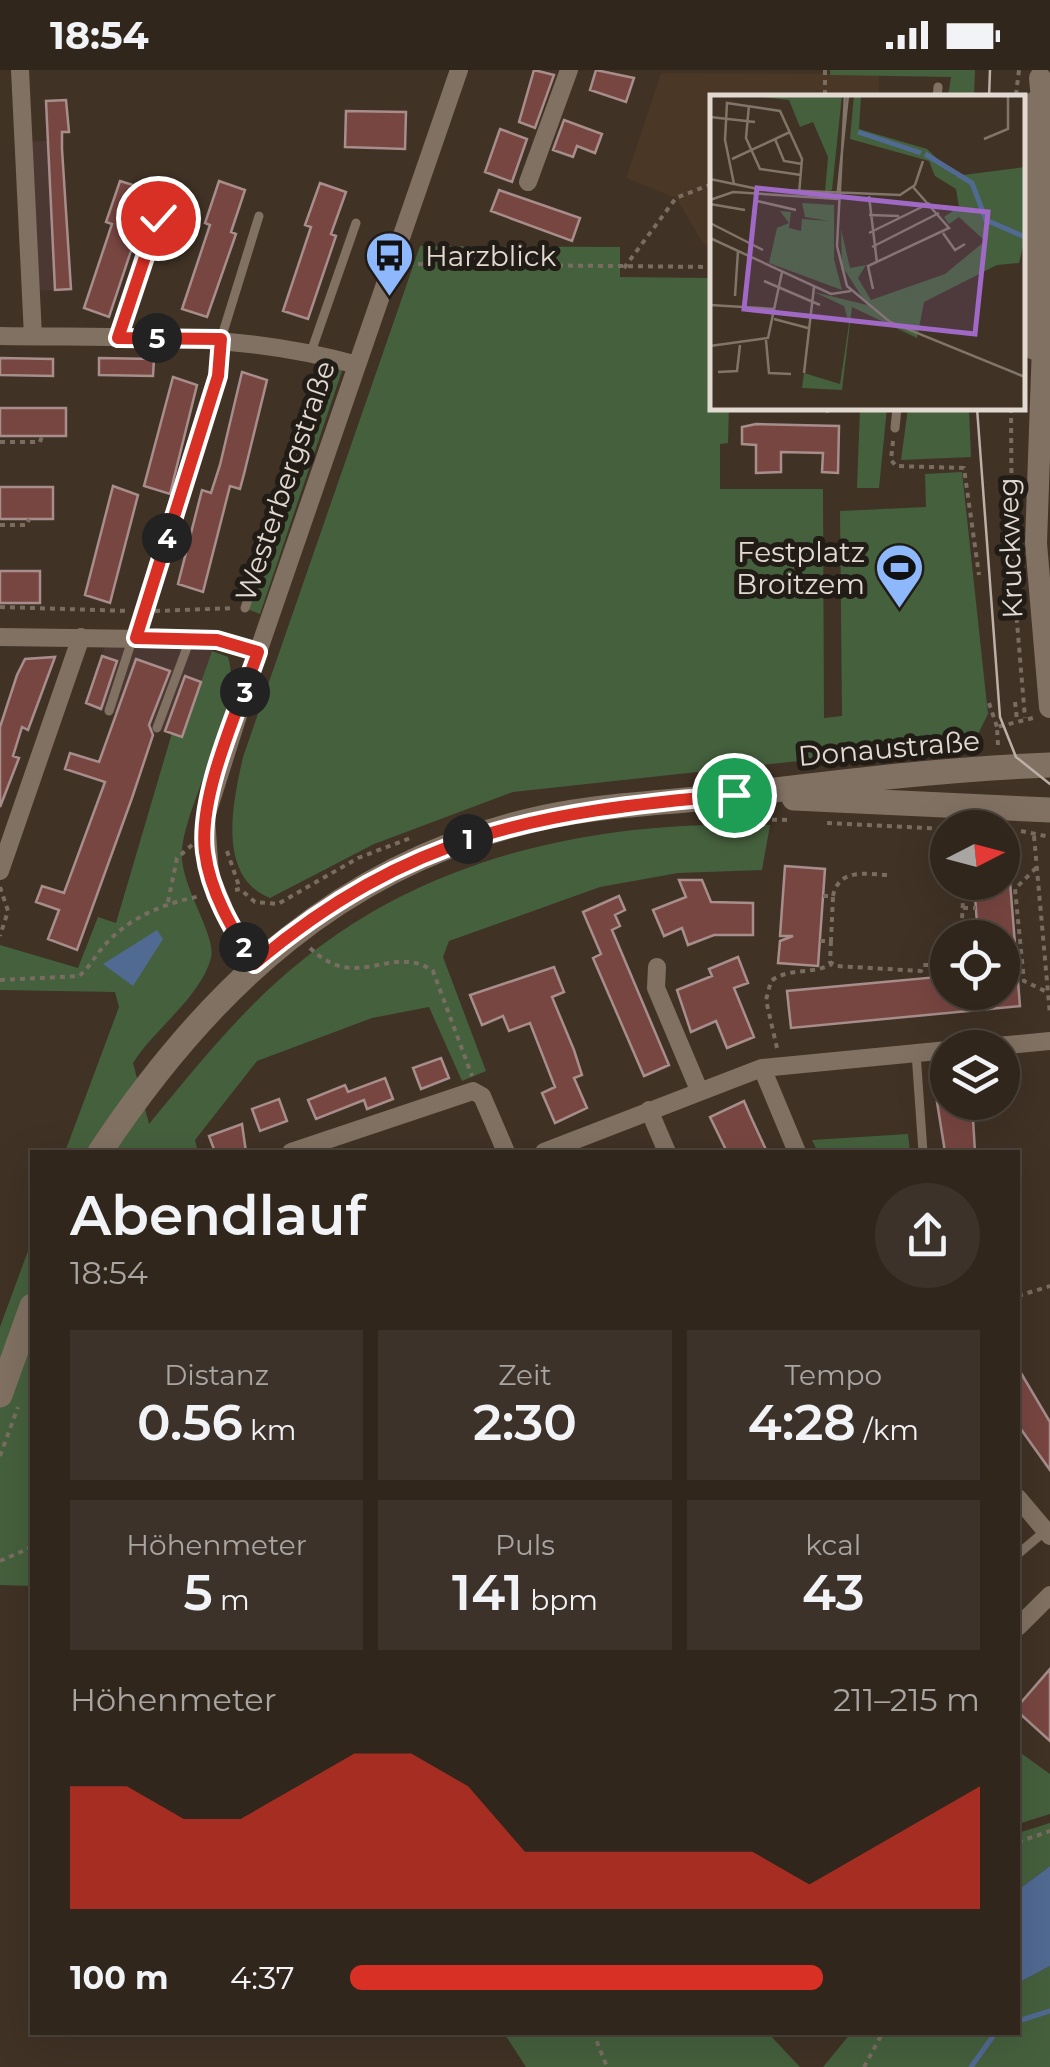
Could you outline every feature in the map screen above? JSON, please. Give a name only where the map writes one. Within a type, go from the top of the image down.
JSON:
[{"type":"main road","name":"Donaustraße","points":[[731,807],[875,777],[1050,765]]},
{"type":"main road","name":"Donaustraße","points":[[254,964],[296,929],[369,883],[479,834],[590,808],[1050,810]]},
{"type":"main road","points":[[101,1150],[182,1038],[254,964]]},
{"type":"main road","points":[[0,1395],[30,1312]]},
{"type":"street","points":[[20,70],[33,336]]},
{"type":"street","name":"Westerbergstraße","points":[[254,964],[217,893],[204,841],[211,796],[459,70]]},
{"type":"street","points":[[528,182],[569,70]]},
{"type":"street","name":"Kruckweg","points":[[1033,73],[1030,323],[1043,439],[1036,543],[1050,706]]},
{"type":"street","points":[[0,336],[221,339],[311,352],[357,365]]},
{"type":"street","points":[[0,637],[190,638],[217,640],[258,652]]},
{"type":"street","points":[[0,871],[81,637]]},
{"type":"street","points":[[657,967],[656,988],[698,1090]]},
{"type":"street","points":[[1020,1044],[1050,1041]]},
{"type":"street","points":[[549,1150],[698,1090],[770,1067],[930,1052]]},
{"type":"street","points":[[770,1067],[795,1150]]},
{"type":"street","points":[[296,1150],[466,1091],[478,1093],[505,1150]]},
{"type":"street","points":[[649,1110],[666,1150]]},
{"type":"street","points":[[1020,1500],[1048,1534]]},
{"type":"street","points":[[1020,1625],[1050,1595]]},
{"type":"lane","points":[[109,711],[136,638],[218,376],[221,339],[259,216]]},
{"type":"lane","points":[[118,338],[158,218]]},
{"type":"lane","points":[[311,352],[356,222]]},
{"type":"lane","points":[[244,608],[332,358]]},
{"type":"lane","points":[[895,428],[897,410]]},
{"type":"lane","points":[[157,728],[190,638]]},
{"type":"lane","points":[[916,1053],[924,1150]]},
{"type":"lane","points":[[1020,1553],[1048,1534]]},
{"type":"path","points":[[824,70],[825,95]]},
{"type":"path","points":[[1018,95],[1033,73]]},
{"type":"path","points":[[624,268],[676,198],[710,185]]},
{"type":"path","points":[[394,260],[418,267],[710,267]]},
{"type":"path","points":[[828,410],[828,417]]},
{"type":"path","points":[[1011,410],[1012,562],[1025,718]]},
{"type":"path","points":[[895,428],[892,464],[964,468],[979,575]]},
{"type":"path","points":[[0,442],[40,442],[42,436]]},
{"type":"path","points":[[0,525],[27,525],[29,520]]},
{"type":"path","points":[[1003,585],[1012,562]]},
{"type":"path","points":[[0,607],[144,612],[244,608]]},
{"type":"path","points":[[989,702],[997,727]]},
{"type":"path","points":[[1014,702],[1017,720]]},
{"type":"path","points":[[731,807],[802,821]]},
{"type":"path","points":[[821,822],[930,828]]},
{"type":"path","points":[[1050,837],[1034,836],[1050,1015]]},
{"type":"path","points":[[168,902],[177,858],[187,847],[204,841]]},
{"type":"path","points":[[1036,868],[1015,889],[1014,899],[1021,981],[1046,992]]},
{"type":"path","points":[[832,964],[833,896],[837,884],[848,875],[888,875]]},
{"type":"path","points":[[0,887],[8,911],[0,936]]},
{"type":"path","points":[[0,980],[79,976],[106,942],[168,902],[240,889],[254,902],[278,904]]},
{"type":"path","points":[[823,896],[833,896]]},
{"type":"path","points":[[963,900],[963,920]]},
{"type":"path","points":[[963,908],[976,908]]},
{"type":"path","points":[[322,938],[308,946],[338,969],[361,970],[405,961],[432,972],[478,1093]]},
{"type":"path","points":[[820,941],[831,941]]},
{"type":"path","points":[[770,1067],[774,1030],[767,1017],[771,981],[785,973],[817,972],[832,964],[921,971],[924,965],[930,965]]},
{"type":"path","points":[[1020,1295],[1050,1286]]},
{"type":"path","points":[[0,1561],[30,1547]]},
{"type":"path","points":[[1020,1841],[1050,1831]]},
{"type":"path","points":[[594,2035],[608,2067]]},
{"type":"path","points":[[864,2067],[881,2035]]},
{"type":"shaded area","points":[[661,73],[879,74],[879,95],[710,95],[710,248],[676,198],[626,178]]},
{"type":"shaded area","points":[[62,140],[71,289],[32,291],[23,142]]},
{"type":"shaded area","points":[[108,637],[216,640],[182,737],[86,703]]},
{"type":"green space","points":[[830,70],[975,70],[974,95],[948,95],[951,77],[830,75]]},
{"type":"green space","points":[[420,246],[620,247],[620,277],[710,278],[710,410],[729,410],[728,443],[720,444],[720,489],[823,489],[824,718],[842,716],[840,511],[926,507],[925,474],[962,472],[988,714],[974,742],[513,792],[374,844],[270,898],[253,887],[235,856],[233,816],[243,757]]},
{"type":"green space","points":[[332,358],[345,362],[260,614],[245,608]]},
{"type":"green space","points":[[860,410],[887,410],[879,488],[857,488]]},
{"type":"green space","points":[[908,410],[969,410],[971,457],[901,460]]},
{"type":"green space","points":[[212,651],[228,657],[228,700],[182,849],[182,863],[208,936],[211,958],[187,1000],[133,1063],[149,1124],[242,1016],[305,958],[356,922],[410,892],[467,868],[585,837],[646,829],[770,825],[762,870],[678,873],[600,887],[449,941],[443,957],[486,1071],[462,1081],[429,1007],[372,1018],[257,1061],[195,1140],[198,1150],[66,1150],[119,1007],[115,992],[0,990],[0,945],[78,968],[98,917],[116,923],[172,733],[182,736]]},
{"type":"green space","points":[[908,1134],[910,1150],[817,1150],[812,1140]]},
{"type":"green space","points":[[30,1245],[30,1586],[0,1585],[0,1327]]},
{"type":"green space","points":[[1020,1752],[1050,1774],[1050,1814],[1020,1823]]},
{"type":"green space","points":[[1050,1823],[1050,1866],[1020,1888],[1020,1832]]},
{"type":"green space","points":[[1050,1966],[1050,2067],[823,2067],[849,2035],[1020,2035],[1020,1982]]},
{"type":"green space","points":[[505,2035],[770,2035],[800,2067],[526,2067]]},
{"type":"water","points":[[157,930],[163,939],[133,986],[103,964]]},
{"type":"water","points":[[1050,1866],[1050,1966],[1020,1982],[1020,1888]]},
{"type":"building","points":[[534,70],[554,75],[535,128],[519,122]]},
{"type":"building","points":[[596,70],[634,78],[626,102],[590,90]]},
{"type":"building","points":[[66,100],[69,132],[62,132],[62,149],[71,289],[55,290],[46,101]]},
{"type":"building","points":[[346,111],[406,112],[405,149],[345,147]]},
{"type":"building","points":[[564,120],[602,134],[595,153],[577,146],[573,157],[553,150]]},
{"type":"building","points":[[500,129],[527,139],[512,182],[485,172]]},
{"type":"building","points":[[120,181],[146,189],[132,232],[137,233],[109,317],[84,308],[112,224],[106,222]]},
{"type":"building","points":[[219,181],[245,190],[231,232],[236,234],[207,317],[182,309],[210,225],[205,223]]},
{"type":"building","points":[[320,183],[346,192],[331,234],[336,236],[308,319],[283,311],[311,227],[305,225]]},
{"type":"building","points":[[499,190],[580,218],[572,241],[491,211]]},
{"type":"building","points":[[0,358],[53,359],[53,376],[0,375]]},
{"type":"building","points":[[99,358],[154,359],[153,376],[99,375]]},
{"type":"building","points":[[242,372],[267,380],[240,489],[230,486],[203,592],[178,584],[202,490],[211,493],[220,465]]},
{"type":"building","points":[[173,377],[197,385],[170,494],[144,486]]},
{"type":"building","points":[[0,408],[66,408],[66,436],[0,436]]},
{"type":"building","points":[[839,426],[838,473],[822,472],[823,453],[781,452],[781,472],[756,473],[756,445],[742,444],[742,427]]},
{"type":"building","points":[[113,486],[138,495],[110,603],[85,595]]},
{"type":"building","points":[[0,487],[53,487],[53,519],[0,519]]},
{"type":"building","points":[[0,571],[40,571],[40,603],[0,603]]},
{"type":"building","points":[[102,656],[117,661],[101,709],[86,703]]},
{"type":"building","points":[[55,657],[28,730],[22,727],[13,756],[19,758],[0,807],[0,727],[17,675],[25,659]]},
{"type":"building","points":[[136,659],[170,671],[149,725],[153,735],[132,798],[77,950],[48,939],[59,910],[36,902],[42,886],[64,893],[105,782],[65,769],[70,753],[99,762]]},
{"type":"building","points":[[185,676],[201,682],[182,737],[165,731]]},
{"type":"building","points":[[785,866],[825,869],[818,966],[778,963],[780,941],[793,936],[780,936]]},
{"type":"building","points":[[679,880],[702,880],[711,902],[753,903],[753,935],[714,935],[688,945],[682,928],[664,936],[653,910],[686,897]]},
{"type":"building","points":[[619,896],[625,910],[615,915],[620,926],[612,930],[669,1065],[644,1076],[593,958],[601,954],[583,912]]},
{"type":"building","points":[[975,900],[1011,900],[1013,920],[977,920]]},
{"type":"building","points":[[738,957],[748,983],[734,988],[754,1037],[727,1048],[716,1021],[691,1032],[677,990],[712,976],[709,969]]},
{"type":"building","points":[[554,967],[564,992],[552,997],[582,1075],[574,1078],[587,1108],[555,1123],[542,1093],[555,1087],[530,1023],[509,1031],[503,1016],[482,1025],[470,995]]},
{"type":"building","points":[[930,978],[930,1010],[978,1010],[791,1028],[787,991]]},
{"type":"building","points":[[441,1058],[449,1078],[421,1089],[413,1068]]},
{"type":"building","points":[[385,1078],[393,1099],[367,1109],[364,1100],[316,1119],[308,1100],[345,1085],[348,1092]]},
{"type":"building","points":[[279,1099],[287,1121],[260,1131],[252,1109]]},
{"type":"building","points":[[744,1101],[766,1150],[726,1150],[710,1117]]},
{"type":"building","points":[[940,1120],[973,1120],[975,1150],[945,1150]]},
{"type":"building","points":[[242,1124],[246,1150],[214,1150],[209,1136]]},
{"type":"building","points":[[1020,1371],[1050,1422],[1050,1470],[1020,1428]]},
{"type":"building","points":[[1050,1669],[1050,1741],[1020,1714],[1020,1704]]},
{"type":"waterway","points":[[1020,2020],[1050,2011]]},
{"type":"waterway","points":[[971,2067],[994,2035]]},
{"type":"tram line","points":[[989,95],[990,70]]},
{"type":"tram line","points":[[977,410],[1000,717],[1016,757],[1050,784]]},
{"type":"place","name":"Harzblick","points":[[390,298]]},
{"type":"place","name":"Festplatz Broitzem","points":[[900,610]]},
{"type":"route","points":[[158,218],[118,338],[221,339],[218,376],[136,638],[217,640],[258,652],[219,768],[204,836],[210,875],[223,910],[254,964],[296,929],[369,883],[479,834],[590,808],[734,795]]}]
